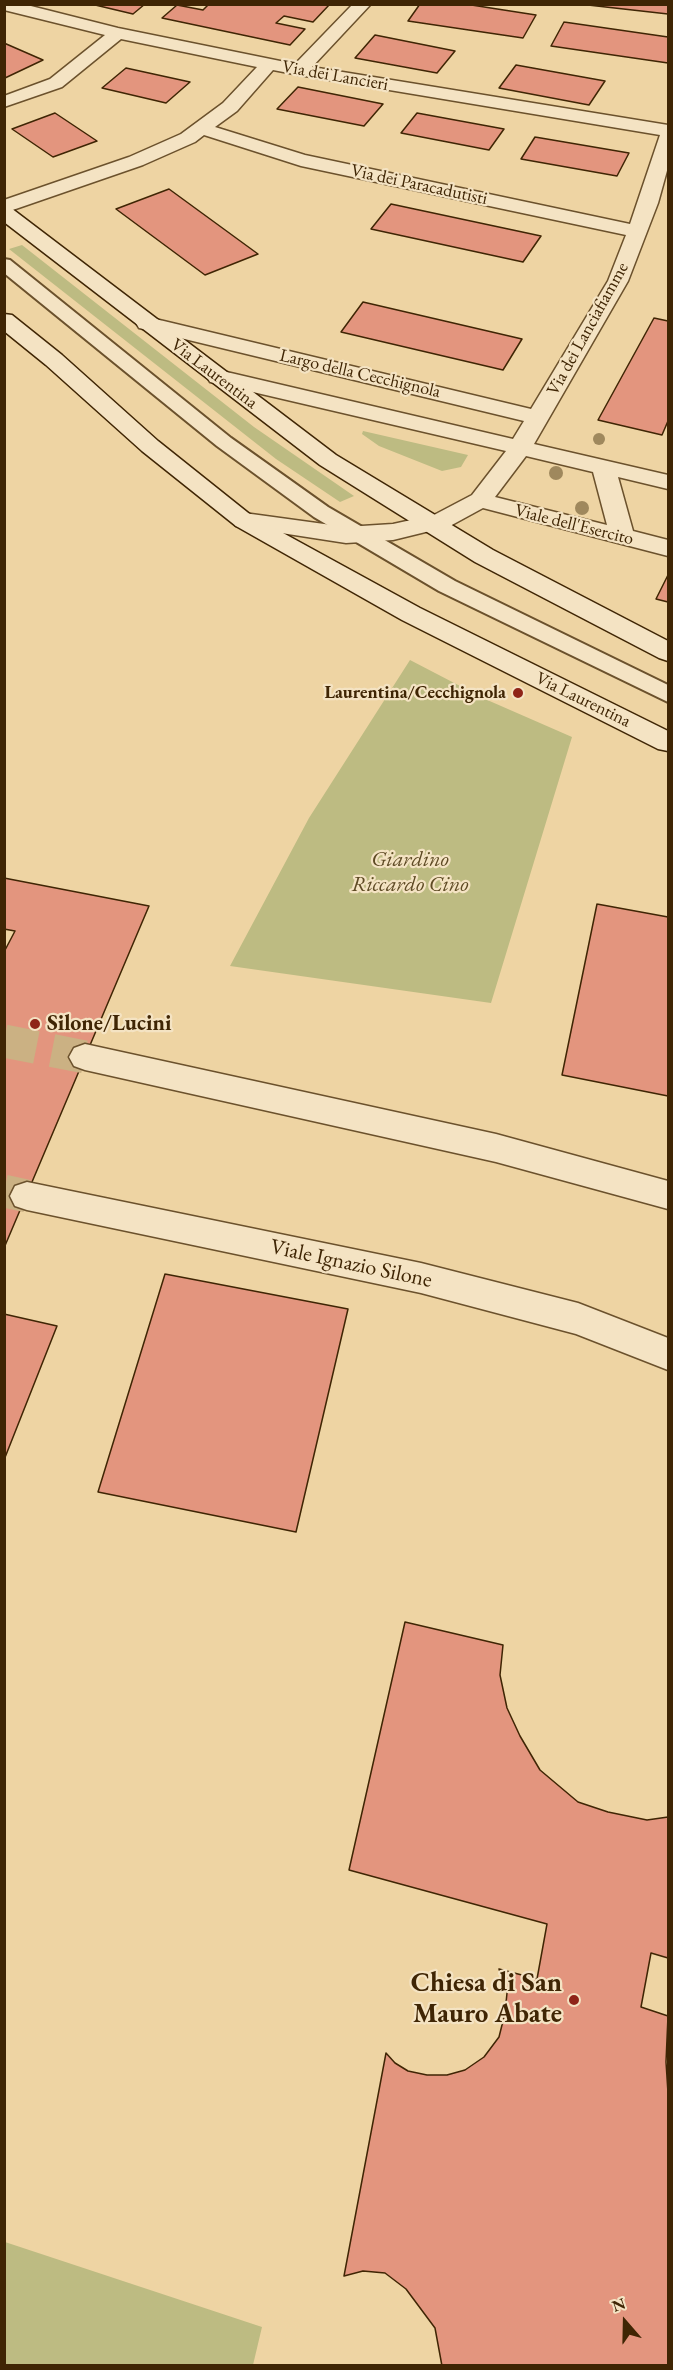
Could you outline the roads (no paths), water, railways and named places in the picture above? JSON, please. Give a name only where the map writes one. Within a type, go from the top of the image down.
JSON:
[{"type":"street","points":[[299,70],[363,4]]},
{"type":"street","name":"Via dei Lancieri","points":[[4,5],[118,33],[299,70],[669,131]]},
{"type":"street","points":[[4,102],[56,83],[118,33]]},
{"type":"street","points":[[4,207],[147,156],[202,129],[230,107],[269,64]]},
{"type":"street","name":"Via dei Paracadutisti","points":[[202,129],[246,145],[301,160],[637,231]]},
{"type":"street","name":"Via dei Lanciafiamme","points":[[538,417],[618,281],[669,137]]},
{"type":"street","name":"Via Laurentina","points":[[4,212],[328,460],[430,525],[565,600],[669,652]]},
{"type":"street","name":"Via Laurentina","points":[[4,320],[54,360],[150,446],[244,522],[411,614],[669,742]]},
{"type":"street","name":"Largo della Cecchignola","points":[[147,323],[538,417]]},
{"type":"street","name":"Largo della Cecchignola","points":[[218,378],[520,448]]},
{"type":"street","points":[[430,525],[467,509],[480,500],[500,478],[538,417]]},
{"type":"street","points":[[520,448],[603,465],[669,482]]},
{"type":"street","points":[[603,465],[623,538]]},
{"type":"street","name":"Viale dell'Esercito","points":[[480,500],[669,548]]},
{"type":"street","name":"Via Laurentina","points":[[244,522],[330,534],[357,535],[410,530],[430,525]]},
{"type":"street","points":[[85,1057],[495,1148],[669,1195]]},
{"type":"street","name":"Viale Ignazio Silone","points":[[27,1196],[441,1283],[578,1319],[669,1354]]},
{"type":"lane","name":"Via Laurentina","points":[[4,264],[224,442],[275,481],[357,535],[447,586],[669,694]]},
{"type":"tunnel","points":[[4,1041],[85,1057]]},
{"type":"tunnel","points":[[4,1191],[27,1196]]},
{"type":"place","name":"Laurentina/Cecchignola","points":[[518,693]]},
{"type":"place","name":"Silone/Lucini","points":[[35,1024]]},
{"type":"place","name":"Chiesa di San Mauro Abate","points":[[574,2000]]},
{"type":"park label","name":"Giardino Riccardo Cino","points":[[410,872]]}]
